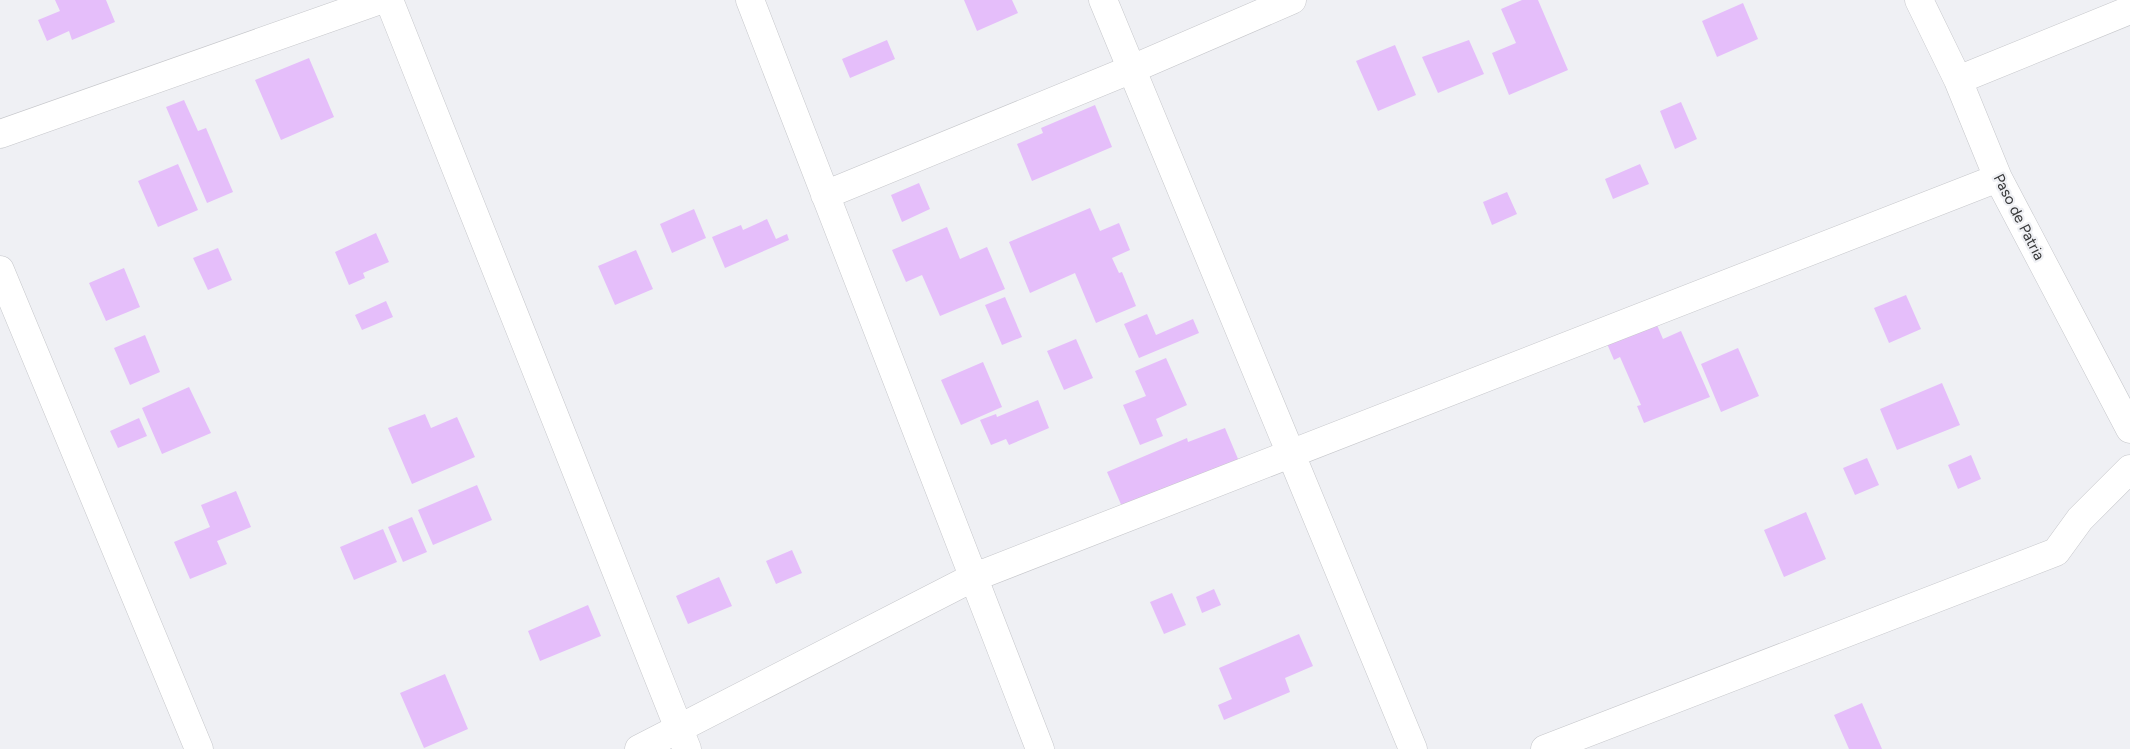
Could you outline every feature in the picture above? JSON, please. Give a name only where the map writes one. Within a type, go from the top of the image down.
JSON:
[{"type":"street","points":[[0,134],[380,0]]},
{"type":"street","points":[[389,0],[683,739]]},
{"type":"street","points":[[750,0],[972,578],[1040,749]]},
{"type":"street","points":[[1103,0],[1413,749]]},
{"type":"street","points":[[825,195],[1132,70],[1292,0]]},
{"type":"street","name":"Paso de Patria","points":[[1919,0],[1958,80],[1998,178],[2130,429]]},
{"type":"street","points":[[1958,80],[2130,10]]},
{"type":"street","points":[[639,749],[683,739],[972,578],[1998,178]]},
{"type":"street","points":[[0,270],[199,749]]},
{"type":"street","points":[[1545,749],[2056,552],[2080,519],[2130,468]]},
{"type":"building","points":[[55,0],[106,0],[115,22],[72,40],[69,31],[47,41],[38,20],[60,11]]},
{"type":"building","points":[[964,0],[1012,0],[1018,13],[977,31]]},
{"type":"building","points":[[1522,0],[1538,0],[1568,70],[1509,95],[1492,53],[1516,43],[1501,9]]},
{"type":"building","points":[[1743,3],[1758,39],[1717,57],[1702,21]]},
{"type":"building","points":[[887,40],[895,59],[850,78],[842,59]]},
{"type":"building","points":[[1469,40],[1484,74],[1438,93],[1422,57]]},
{"type":"building","points":[[1395,45],[1416,95],[1378,111],[1356,61]]},
{"type":"building","points":[[309,58],[334,117],[281,140],[255,80]]},
{"type":"building","points":[[184,100],[198,131],[206,128],[233,192],[207,203],[166,107]]},
{"type":"building","points":[[1681,102],[1697,139],[1675,149],[1660,111]]},
{"type":"building","points":[[1095,105],[1112,147],[1032,181],[1017,144],[1043,133],[1041,128]]},
{"type":"building","points":[[178,164],[198,210],[158,227],[138,181]]},
{"type":"building","points":[[1640,164],[1649,184],[1613,199],[1605,179]]},
{"type":"building","points":[[919,183],[930,209],[902,222],[891,195]]},
{"type":"building","points":[[1507,192],[1517,214],[1492,225],[1483,202]]},
{"type":"building","points":[[1090,208],[1100,231],[1119,223],[1130,250],[1112,258],[1119,273],[1122,272],[1136,306],[1096,323],[1075,273],[1030,293],[1009,242]]},
{"type":"building","points":[[694,209],[706,238],[672,253],[660,224]]},
{"type":"building","points":[[767,219],[776,239],[787,234],[789,240],[725,268],[712,237],[741,225],[743,230]]},
{"type":"building","points":[[947,227],[960,259],[987,247],[1005,289],[940,316],[922,275],[906,282],[892,250]]},
{"type":"building","points":[[376,233],[389,262],[363,273],[365,278],[349,285],[335,252]]},
{"type":"building","points":[[218,248],[232,280],[208,290],[193,258]]},
{"type":"building","points":[[636,250],[653,289],[615,305],[598,266]]},
{"type":"building","points":[[124,268],[140,307],[106,321],[89,283]]},
{"type":"building","points":[[1906,295],[1921,329],[1889,343],[1874,308]]},
{"type":"building","points":[[1005,297],[1022,337],[1002,345],[985,305]]},
{"type":"building","points":[[386,301],[393,317],[362,330],[355,315]]},
{"type":"building","points":[[1147,314],[1156,335],[1193,319],[1199,333],[1139,358],[1124,324]]},
{"type":"building","points":[[1654,318],[1663,339],[1681,331],[1710,397],[1644,423],[1637,406],[1641,405],[1620,357],[1614,360],[1605,339]]},
{"type":"building","points":[[145,335],[160,372],[130,385],[114,348]]},
{"type":"building","points":[[1076,339],[1093,378],[1064,390],[1047,351]]},
{"type":"building","points":[[1738,348],[1759,396],[1721,412],[1701,364]]},
{"type":"building","points":[[1166,358],[1187,405],[1156,419],[1163,436],[1140,445],[1123,405],[1146,396],[1135,371]]},
{"type":"building","points":[[983,362],[1002,407],[961,425],[941,380]]},
{"type":"building","points":[[1942,383],[1960,425],[1897,450],[1880,409]]},
{"type":"building","points":[[189,387],[211,433],[162,454],[142,408]]},
{"type":"building","points":[[1038,400],[1049,428],[1009,445],[1006,439],[991,445],[980,420],[996,414],[997,417]]},
{"type":"building","points":[[425,414],[431,428],[457,417],[475,457],[412,484],[388,428]]},
{"type":"building","points":[[139,418],[147,436],[118,448],[110,431]]},
{"type":"building","points":[[1225,428],[1241,466],[1123,509],[1107,472],[1187,438],[1188,442]]},
{"type":"building","points":[[1971,455],[1981,479],[1958,489],[1948,465]]},
{"type":"building","points":[[1867,458],[1879,485],[1855,495],[1843,468]]},
{"type":"building","points":[[477,485],[492,520],[433,545],[418,510]]},
{"type":"building","points":[[236,491],[251,527],[217,541],[227,564],[190,579],[174,542],[210,527],[201,505]]},
{"type":"building","points":[[1806,512],[1826,559],[1784,577],[1764,530]]},
{"type":"building","points":[[412,517],[427,552],[403,562],[388,527]]},
{"type":"building","points":[[383,529],[397,562],[354,580],[340,547]]},
{"type":"building","points":[[792,550],[802,573],[776,584],[766,561]]},
{"type":"building","points":[[719,577],[732,606],[688,624],[676,596]]},
{"type":"building","points":[[1214,589],[1221,605],[1202,613],[1196,597]]},
{"type":"building","points":[[1172,593],[1186,625],[1164,634],[1150,602]]},
{"type":"building","points":[[588,605],[601,636],[540,661],[528,631]]},
{"type":"building","points":[[1299,634],[1313,666],[1285,678],[1290,692],[1224,720],[1218,705],[1232,699],[1219,668]]},
{"type":"building","points":[[445,674],[468,729],[424,748],[400,693]]},
{"type":"building","points":[[1862,703],[1882,749],[1849,749],[1834,715]]}]
